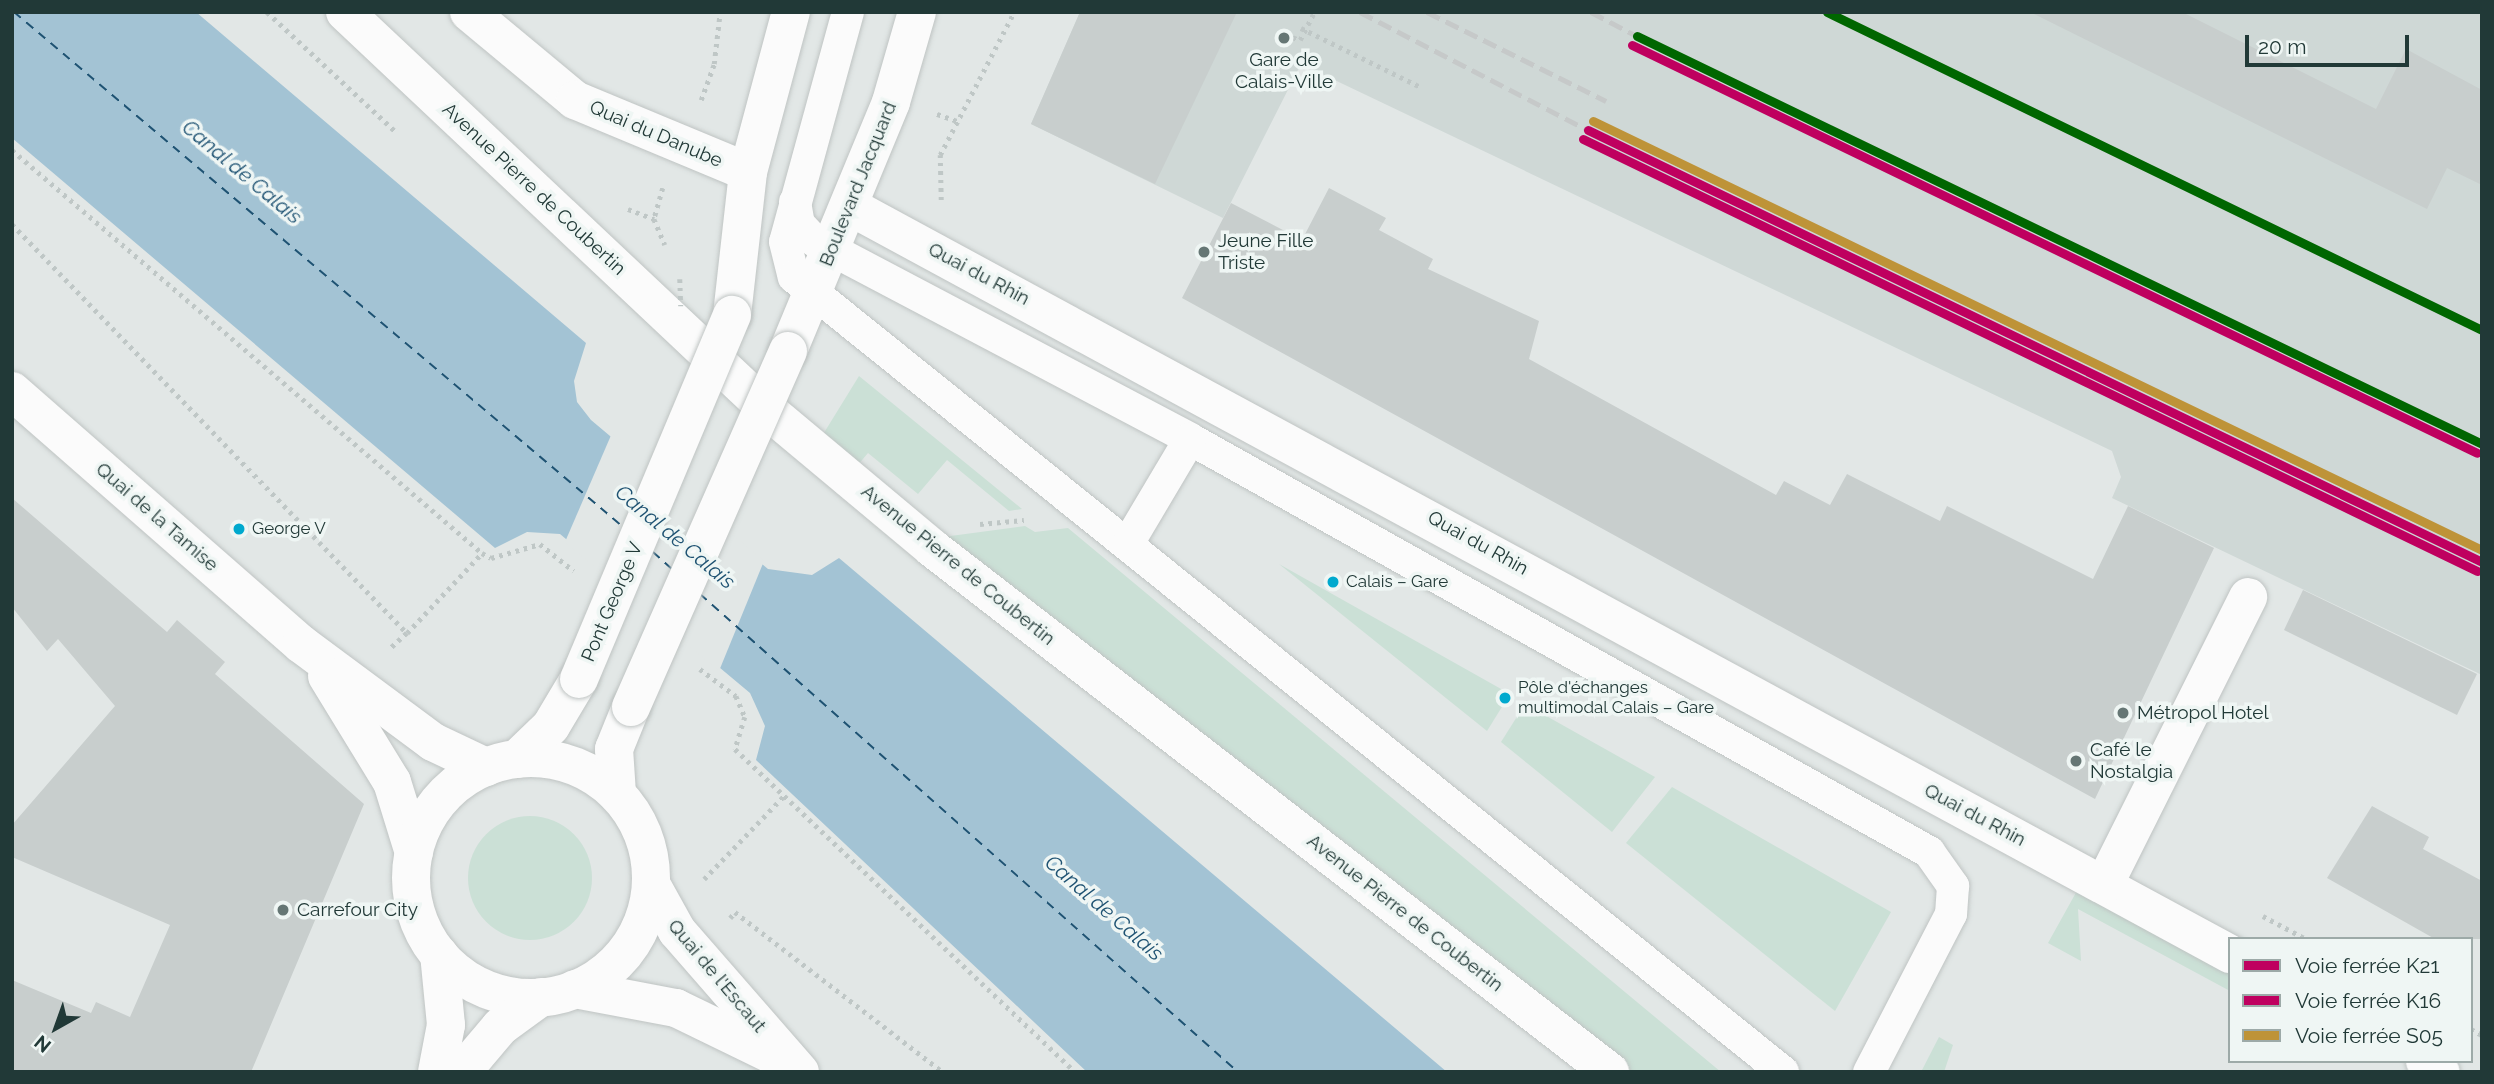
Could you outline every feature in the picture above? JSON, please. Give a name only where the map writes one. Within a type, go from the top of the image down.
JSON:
[{"type":"street","name":"Avenue Pierre de Coubertin","points":[[345,12],[772,414],[932,548],[1610,1072]]},
{"type":"street","name":"Quai du Danube","points":[[469,12],[575,100],[748,172]]},
{"type":"street","points":[[748,172],[791,12]]},
{"type":"street","name":"Boulevard Jacquard","points":[[617,793],[614,748],[813,294],[891,102],[917,12]]},
{"type":"street","name":"Pont George V","points":[[501,763],[551,726],[579,679],[732,315],[748,172]]},
{"type":"street","name":"Quai du Rhin","points":[[849,206],[2228,953]]},
{"type":"street","name":"Quai de la Tamise","points":[[12,391],[302,644],[433,742],[501,763]]},
{"type":"street","points":[[2104,885],[2248,597]]},
{"type":"street","name":"Quai de la Tamise","points":[[302,644],[371,741],[392,782],[414,853]]},
{"type":"street","points":[[437,1072],[446,1025],[439,954],[415,906],[414,853],[443,796],[501,763],[571,765],[617,793],[640,829],[651,884],[628,948],[500,1027],[462,1072]]},
{"type":"street","name":"Quai de l'Escaut","points":[[651,884],[677,931],[795,1068]]},
{"type":"street","points":[[439,954],[491,990],[558,993]]},
{"type":"street","name":"Quai de l'Escaut","points":[[558,993],[676,1009],[795,1068]]},
{"type":"lane","points":[[848,12],[795,202],[787,263],[813,294],[1129,540],[1783,1072]]},
{"type":"lane","points":[[795,202],[803,229],[831,250],[1190,439],[1739,742],[1940,862],[1953,886],[1951,914],[1869,1072]]},
{"type":"lane","points":[[1129,540],[1190,439]]},
{"type":"path","points":[[668,251],[654,219],[680,145],[714,64],[720,12]]},
{"type":"path","points":[[941,199],[940,155],[1014,12]]},
{"type":"path","points":[[1286,34],[1300,40],[1314,12]]},
{"type":"path","points":[[1301,28],[1421,87]]},
{"type":"path","points":[[12,150],[482,553],[491,558],[540,544],[558,558]]},
{"type":"path","points":[[12,224],[407,633]]},
{"type":"path","points":[[676,270],[680,279]]},
{"type":"path","points":[[974,525],[1028,519]]},
{"type":"path","points":[[384,655],[482,553]]},
{"type":"path","points":[[722,685],[736,696],[745,718],[735,750],[1075,1072]]},
{"type":"path","points":[[697,886],[784,796]]},
{"type":"path","points":[[727,922],[735,912],[943,1072]]},
{"type":"shaded area","points":[[1080,12],[2482,12],[2482,675],[2112,498],[2121,477],[2112,451],[1301,64],[1223,218],[1031,124]]},
{"type":"green space","points":[[859,376],[1022,509],[1009,511],[947,460],[918,494],[868,453],[857,466],[822,436]]},
{"type":"green space","points":[[1025,526],[1035,532],[1068,528],[1721,1072],[1632,1072],[943,537]]},
{"type":"green space","points":[[1279,564],[1510,694],[1487,731]]},
{"type":"green space","points":[[1525,704],[1655,777],[1612,832],[1501,742]]},
{"type":"green space","points":[[1672,787],[1891,912],[1835,1011],[1626,843]]},
{"type":"green space","points":[[530,816],[554,821],[574,834],[587,854],[592,878],[587,902],[574,922],[554,935],[530,940],[506,935],[486,922],[473,902],[468,878],[473,854],[486,834],[506,821]]},
{"type":"green space","points":[[2078,889],[2228,970],[2228,990],[2078,909],[2081,961],[2048,943]]},
{"type":"green space","points":[[1939,1037],[1953,1045],[1944,1072],[1921,1072]]},
{"type":"water","name":"Canal de Calais","points":[[12,12],[196,12],[586,343],[574,381],[577,402],[591,420],[768,569],[812,575],[839,558],[1447,1072],[1087,1072],[756,760],[765,726],[750,693],[560,534],[527,532],[495,548],[12,138]]},
{"type":"pier","points":[[612,433],[764,561],[719,671],[565,542]]},
{"type":"building","points":[[1080,12],[1237,12],[1155,184],[1031,124]]},
{"type":"building","points":[[2030,12],[2182,12],[2376,109],[2406,49],[2482,90],[2482,185],[2447,168],[2427,209]]},
{"type":"building","points":[[1329,188],[1386,218],[1379,230],[1433,259],[1428,269],[1539,321],[1529,359],[1776,495],[1784,481],[1830,505],[1847,474],[1940,521],[1947,506],[2093,579],[2128,506],[2214,548],[2095,799],[1182,298],[1231,203],[1302,240]]},
{"type":"building","points":[[12,498],[167,632],[177,620],[225,662],[215,674],[364,804],[251,1072],[12,1072],[12,980],[91,1013],[96,1002],[130,1017],[170,925],[12,857],[12,825],[115,706],[58,639],[47,651],[12,607]]},
{"type":"building","points":[[2303,590],[2477,674],[2457,715],[2284,630]]},
{"type":"building","points":[[2372,806],[2429,837],[2423,849],[2482,881],[2482,939],[2431,937],[2327,878]]},
{"type":"ferry route","points":[[14,12],[622,526]]},
{"type":"ferry route","points":[[653,552],[672,569]]},
{"type":"ferry route","points":[[700,594],[1238,1072]]},
{"type":"railway","points":[[1360,12],[1588,130]]},
{"type":"railway","points":[[1427,12],[1606,101]]},
{"type":"railway","points":[[1591,12],[1637,36]]},
{"type":"rail line","name":"S05","points":[[1593,121],[2482,550]]},
{"type":"rail line","name":"K21","points":[[1588,130],[2482,562]]},
{"type":"rail line","name":"K16","points":[[1583,139],[2477,571]]},
{"type":"transit line","points":[[1827,12],[2482,330]]},
{"type":"transit line","points":[[1637,36],[2482,444]]},
{"type":"transit line","points":[[1632,45],[2477,453]]},
{"type":"place","name":"Gare de Calais-Ville","points":[[1284,38]]},
{"type":"place","name":"Jeune Fille Triste","points":[[1204,252]]},
{"type":"place","name":"George V","points":[[239,529]]},
{"type":"place","name":"Calais – Gare","points":[[1333,582]]},
{"type":"place","name":"Pôle d'échanges multimodal Calais – Gare","points":[[1505,698]]},
{"type":"place","name":"Métropol Hotel","points":[[2123,713]]},
{"type":"place","name":"Café le Nostalgia","points":[[2076,761]]},
{"type":"place","name":"Carrefour City","points":[[283,910]]}]
